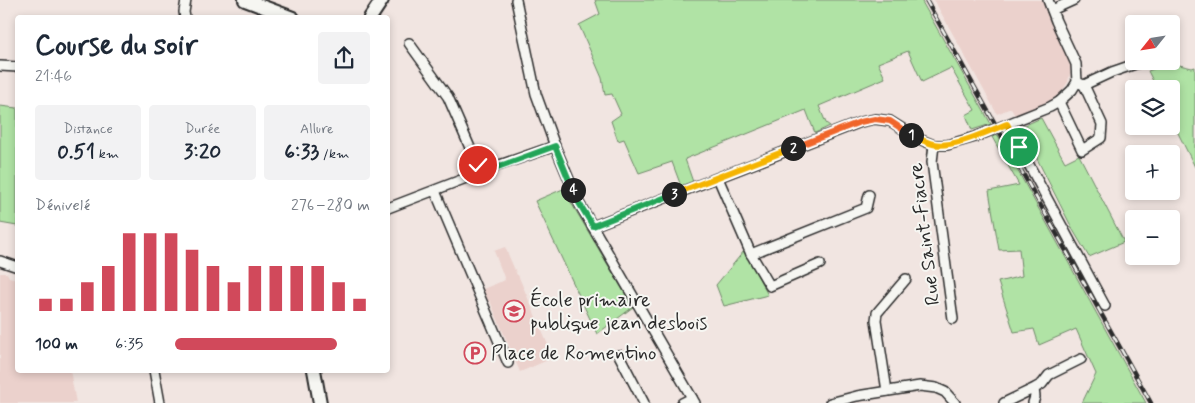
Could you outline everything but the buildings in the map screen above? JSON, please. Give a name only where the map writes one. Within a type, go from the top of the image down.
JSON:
[{"type":"main road","points":[[246,0],[285,15]]},
{"type":"main road","points":[[372,15],[382,0]]},
{"type":"main road","points":[[315,373],[320,403]]},
{"type":"street","points":[[184,15],[186,0]]},
{"type":"street","points":[[516,0],[536,94],[555,146],[579,203],[694,400],[682,403]]},
{"type":"street","points":[[1048,0],[1076,64],[1080,83],[1102,124],[1101,138],[1082,150],[1060,102],[1080,83],[1125,68]]},
{"type":"street","points":[[1052,10],[1074,0]]},
{"type":"street","points":[[410,43],[448,96],[481,173]]},
{"type":"street","points":[[0,66],[15,66]]},
{"type":"street","name":"Rue Saint-Fiacre","points":[[593,226],[860,122],[875,119],[890,121],[919,139],[934,145],[947,145],[975,137],[1060,102]]},
{"type":"street","points":[[1007,124],[1105,306]]},
{"type":"street","name":"Rue Saint-Fiacre","points":[[934,145],[932,162],[953,319]]},
{"type":"street","points":[[390,207],[555,146]]},
{"type":"street","points":[[718,178],[750,254],[770,286],[820,264]]},
{"type":"street","points":[[434,191],[508,363]]},
{"type":"street","points":[[750,254],[866,208],[869,195]]},
{"type":"street","points":[[0,261],[15,266]]},
{"type":"street","points":[[887,391],[876,320],[877,313],[906,279]]},
{"type":"street","points":[[619,355],[644,403]]},
{"type":"street","points":[[1004,403],[1034,389],[1042,384],[1049,375],[1081,359]]},
{"type":"street","points":[[155,373],[160,403]]},
{"type":"street","points":[[830,403],[857,396],[920,386],[936,388],[945,392],[955,403]]},
{"type":"street","points":[[1033,403],[1035,397],[1034,389]]},
{"type":"shaded area","points":[[934,0],[1044,0],[1070,65],[1068,82],[1056,98],[1041,106],[1015,116],[1011,108],[997,114]]},
{"type":"shaded area","name":"École primaire publique jean desbois","points":[[505,247],[548,345],[548,360],[520,372],[490,301],[488,301],[483,289],[505,280],[494,251]]},
{"type":"shaded area","points":[[0,273],[7,273],[9,277],[15,278],[15,373],[71,373],[76,403],[0,403]]},
{"type":"green space","points":[[595,0],[921,0],[991,124],[972,130],[966,115],[975,110],[951,68],[922,82],[908,51],[878,63],[885,78],[819,106],[826,123],[830,126],[815,133],[806,110],[685,159],[693,182],[681,186],[672,162],[639,173],[624,139],[618,141],[611,121],[621,114],[612,94],[605,95],[602,78],[579,25],[600,14]]},
{"type":"green space","points":[[1180,65],[1195,67],[1195,167],[1179,135],[1180,80],[1152,80],[1148,71],[1180,70]]},
{"type":"green space","points":[[0,106],[15,108],[15,226],[0,223]]},
{"type":"green space","points":[[1041,118],[1065,162],[1079,155],[1124,242],[1089,257],[1073,230],[1021,127]]},
{"type":"green space","points":[[998,135],[1146,403],[1082,403],[1096,374],[1076,329],[1039,345],[1034,329],[1014,332],[998,282],[1022,276],[1019,249],[999,250],[989,191],[1019,185],[992,137]]},
{"type":"green space","points":[[563,189],[633,307],[597,334],[535,201]]},
{"type":"green space","points":[[744,251],[768,295],[724,306],[716,285]]},
{"type":"railway","points":[[926,0],[1151,403]]},
{"type":"place","name":"École primaire publique jean desbois","points":[[514,311]]},
{"type":"place","name":"Place de Romentino","points":[[475,353]]},
{"type":"route","points":[[478,165],[481,173],[555,146],[579,203],[593,226],[860,122],[875,119],[890,121],[919,139],[934,145],[947,145],[975,137],[1007,124],[1019,147]]}]
